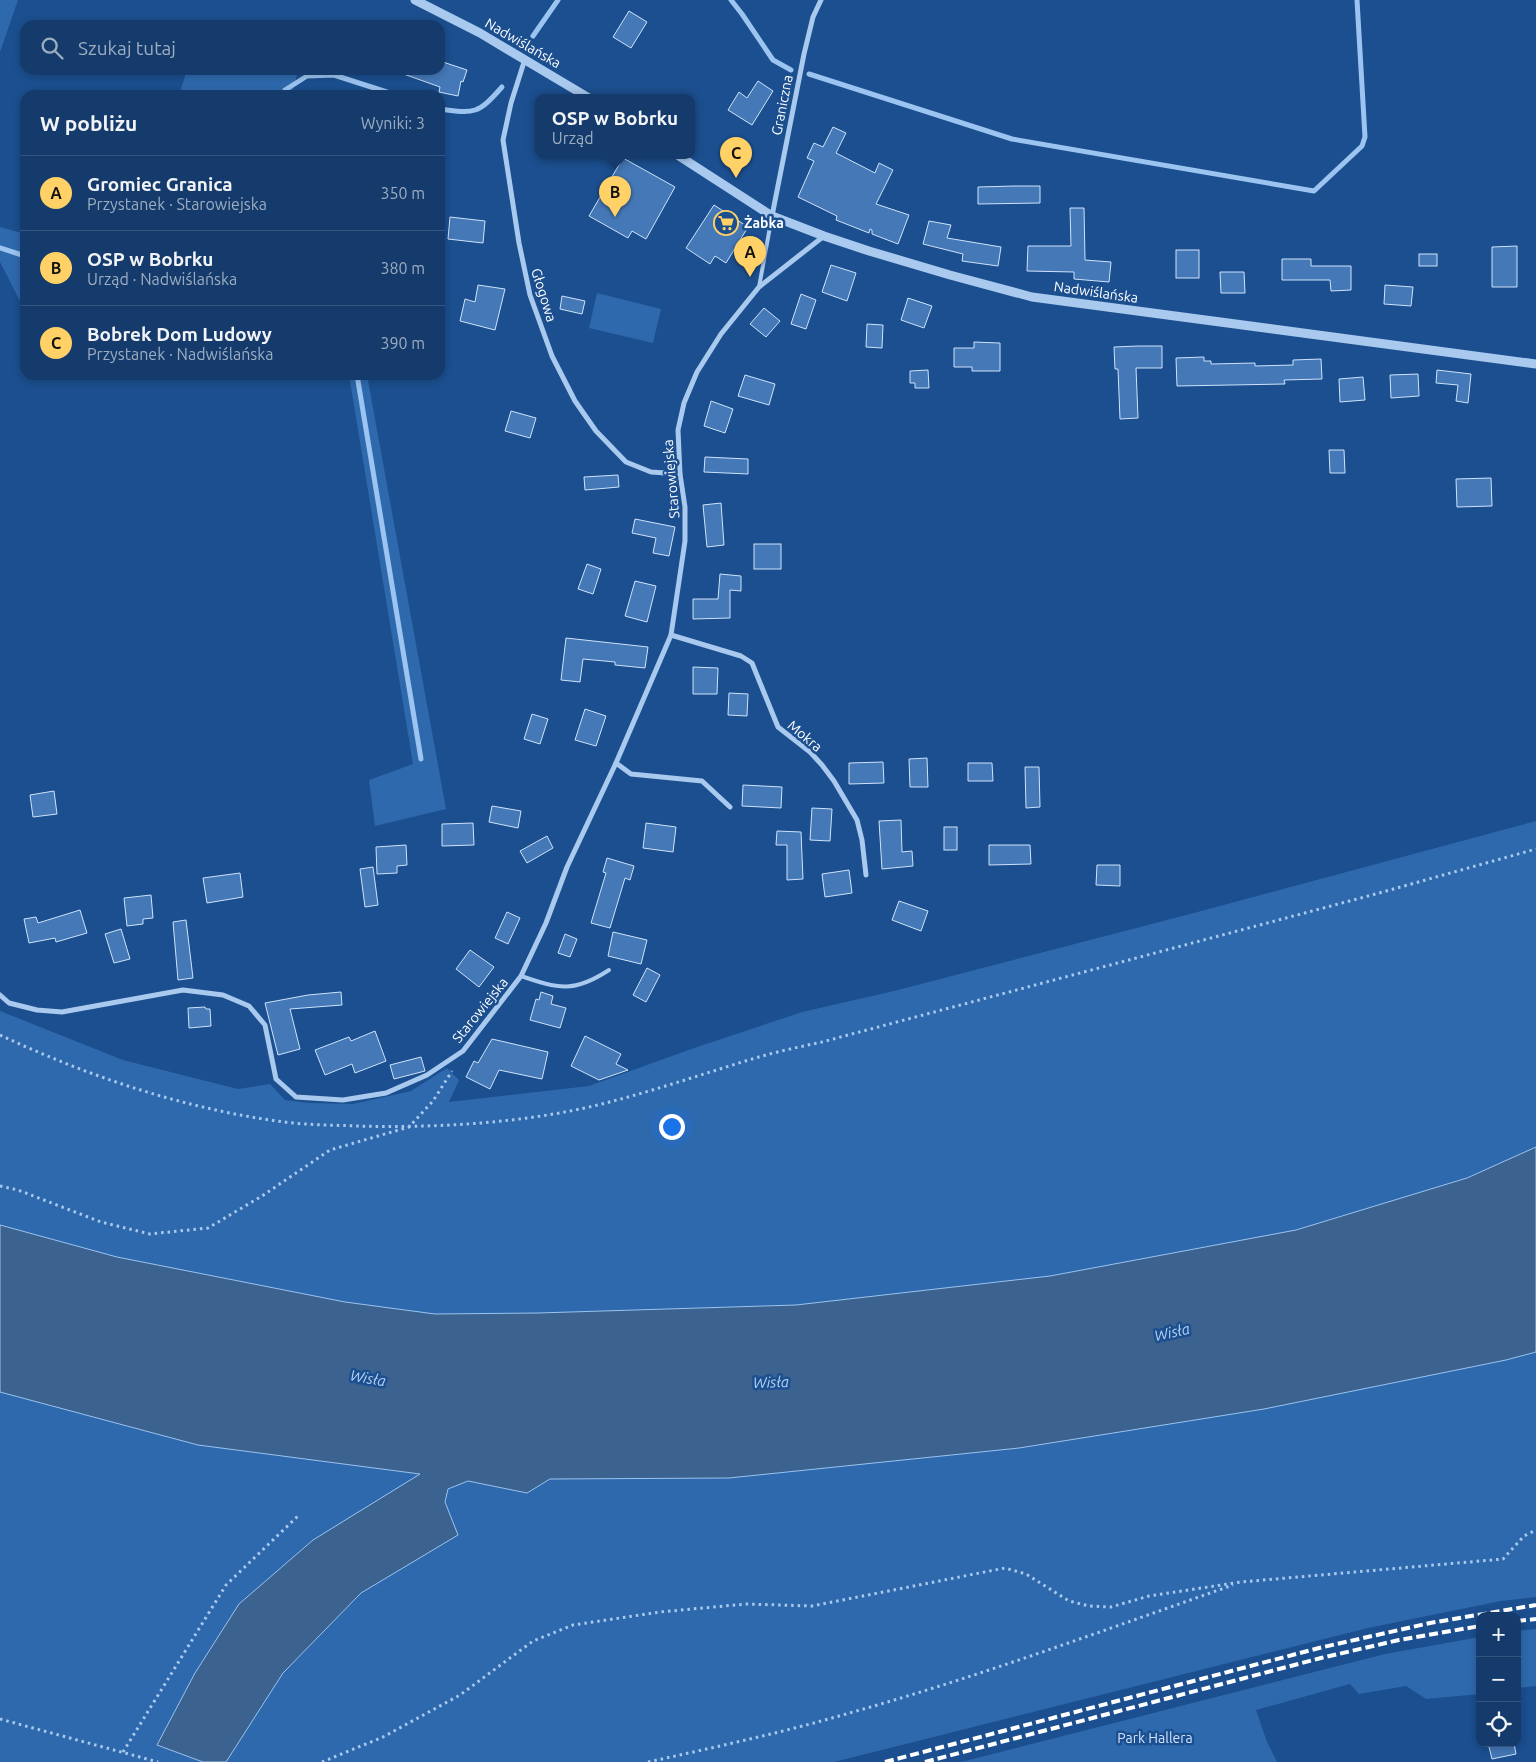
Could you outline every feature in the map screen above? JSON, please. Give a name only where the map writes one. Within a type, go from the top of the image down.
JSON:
[{"type":"street","name":"Nadwiślańska","points":[[415,0],[480,33],[582,94]]},
{"type":"street","name":"Graniczna","points":[[772,216],[804,54],[813,17],[821,0]]},
{"type":"street","name":"Głogowa","points":[[525,59],[503,140],[519,243],[528,286],[552,356],[575,401],[596,431],[626,462],[651,472],[680,474]]},
{"type":"street","name":"Nadwiślańska","points":[[684,159],[772,216],[824,236],[950,275],[1032,297],[1536,364]]},
{"type":"street","name":"Starowiejska","points":[[0,995],[10,1003],[37,1010],[62,1012],[183,990],[223,995],[249,1006],[265,1025],[276,1079],[296,1097],[343,1100],[386,1093],[428,1075],[463,1051],[521,976],[546,923],[566,867],[616,763],[671,635],[686,541],[686,507],[680,474],[678,430],[684,403],[696,372],[721,334],[759,287],[824,236]]},
{"type":"street","name":"Mokra","points":[[671,635],[741,656],[752,662],[778,727],[816,758],[834,781],[853,813],[862,840],[866,875]]},
{"type":"street","points":[[616,763],[631,774],[702,781],[730,807]]},
{"type":"lane","points":[[759,287],[772,216]]},
{"type":"lane","points":[[521,976],[546,984],[569,988],[591,982],[609,970]]},
{"type":"path","points":[[0,1035],[103,1078],[175,1100],[284,1122],[409,1127],[491,1121],[601,1104],[636,1095],[754,1058],[822,1042],[1372,895],[1536,849]]},
{"type":"path","points":[[0,1186],[18,1190],[101,1222],[150,1234],[208,1228],[262,1196],[330,1150],[409,1127],[433,1101],[450,1076],[463,1051]]},
{"type":"path","points":[[123,1752],[226,1585],[300,1514]]},
{"type":"path","points":[[322,1762],[383,1737],[460,1695],[533,1641],[573,1625],[660,1612],[746,1604],[812,1606],[1005,1568],[1026,1574],[1069,1601],[1089,1606],[1111,1607],[1149,1596],[1241,1582],[1504,1559],[1524,1536],[1536,1530]]},
{"type":"path","points":[[648,1762],[774,1734],[854,1712],[1056,1647],[1241,1582]]},
{"type":"path","points":[[0,1719],[158,1762]]},
{"type":"green space","points":[[0,0],[18,0],[0,52]]},
{"type":"green space","points":[[185,75],[297,75],[293,90],[181,90]]},
{"type":"green space","points":[[0,227],[20,233],[20,301],[0,262]]},
{"type":"green space","points":[[597,293],[661,309],[653,343],[589,328]]},
{"type":"green space","points":[[350,380],[368,380],[446,809],[375,826],[369,780],[413,764]]},
{"type":"green space","points":[[1536,821],[1536,1147],[1467,1178],[1296,1230],[1050,1276],[796,1305],[538,1313],[435,1314],[345,1302],[117,1257],[0,1225],[0,1011],[123,1060],[238,1089],[270,1084],[285,1100],[308,1103],[353,1104],[411,1091],[447,1068],[459,1080],[449,1102],[589,1086],[802,1012],[894,991],[1190,914]]},
{"type":"green space","points":[[1536,1352],[1536,1597],[1501,1601],[1368,1628],[834,1762],[226,1762],[283,1673],[361,1593],[457,1535],[445,1502],[448,1489],[468,1481],[526,1493],[550,1479],[729,1478],[1019,1448],[1264,1409],[1506,1360]]},
{"type":"green space","points":[[0,1392],[198,1445],[421,1474],[313,1540],[239,1604],[195,1673],[157,1745],[203,1762],[0,1762]]},
{"type":"green space","points":[[1536,1629],[1536,1686],[1521,1688],[1521,1631]]},
{"type":"green space","name":"Park Hallera","points":[[1476,1638],[1476,1694],[1426,1699],[1406,1686],[1359,1694],[1350,1684],[1256,1710],[1267,1742],[1277,1762],[961,1762],[1385,1654]]},
{"type":"water","name":"Wisła","points":[[1536,1147],[1536,1352],[1506,1360],[1264,1409],[1019,1448],[729,1478],[550,1479],[527,1493],[468,1481],[448,1489],[445,1502],[458,1535],[361,1593],[283,1673],[226,1762],[203,1762],[157,1745],[195,1673],[239,1604],[313,1540],[420,1474],[198,1445],[0,1392],[0,1225],[117,1257],[345,1302],[435,1314],[538,1313],[796,1305],[1050,1276],[1296,1230],[1467,1178]]},
{"type":"building","points":[[629,11],[647,22],[631,48],[613,37]]},
{"type":"building","points":[[445,63],[467,70],[463,82],[461,81],[458,96],[445,93],[445,90],[439,90],[440,87],[406,75],[445,75]]},
{"type":"building","points":[[758,81],[773,91],[752,125],[728,110],[739,92],[747,98]]},
{"type":"building","points":[[833,127],[846,133],[836,153],[875,173],[879,163],[893,170],[876,204],[909,215],[898,244],[872,234],[870,229],[869,233],[836,220],[837,216],[798,197],[814,161],[807,158],[814,143],[823,147]]},
{"type":"building","points":[[622,159],[675,187],[646,239],[632,231],[628,238],[589,216]]},
{"type":"building","points":[[1040,186],[1040,203],[978,204],[978,187]]},
{"type":"building","points":[[714,205],[748,227],[726,263],[715,256],[710,264],[686,248]]},
{"type":"building","points":[[1070,208],[1084,208],[1085,260],[1111,262],[1109,282],[1074,279],[1074,272],[1027,271],[1028,246],[1071,246]]},
{"type":"building","points":[[450,217],[485,221],[483,243],[448,239]]},
{"type":"building","points":[[929,221],[951,225],[947,238],[1001,247],[998,266],[962,261],[963,254],[923,244]]},
{"type":"building","points":[[1517,246],[1517,287],[1492,287],[1492,247]]},
{"type":"building","points":[[1176,250],[1199,250],[1199,278],[1176,278]]},
{"type":"building","points":[[1419,254],[1437,254],[1437,266],[1419,266]]},
{"type":"building","points":[[1282,259],[1311,259],[1311,266],[1351,266],[1351,290],[1331,291],[1330,280],[1282,280]]},
{"type":"building","points":[[831,265],[856,273],[847,301],[822,292]]},
{"type":"building","points":[[1220,272],[1244,272],[1245,293],[1221,293]]},
{"type":"building","points":[[478,285],[505,289],[495,330],[460,321],[465,299],[475,302]]},
{"type":"building","points":[[1385,285],[1413,287],[1411,306],[1384,304]]},
{"type":"building","points":[[801,294],[816,300],[806,329],[791,324]]},
{"type":"building","points":[[562,296],[585,301],[582,314],[560,309]]},
{"type":"building","points":[[908,298],[932,306],[924,328],[901,320]]},
{"type":"building","points":[[764,308],[780,321],[766,337],[750,324]]},
{"type":"building","points":[[867,324],[883,325],[882,348],[866,347]]},
{"type":"building","points":[[974,342],[1000,343],[1000,371],[972,371],[972,367],[954,367],[954,348],[974,348]]},
{"type":"building","points":[[1162,346],[1162,368],[1136,368],[1138,418],[1120,419],[1118,369],[1115,369],[1114,347]]},
{"type":"building","points":[[1204,357],[1204,361],[1211,361],[1211,364],[1255,363],[1255,366],[1293,365],[1293,360],[1321,359],[1322,379],[1284,380],[1285,384],[1177,386],[1176,358]]},
{"type":"building","points":[[928,370],[929,388],[915,388],[915,383],[910,383],[910,371]]},
{"type":"building","points":[[1437,370],[1471,374],[1468,403],[1456,401],[1458,385],[1436,383]]},
{"type":"building","points":[[1418,374],[1419,396],[1391,398],[1390,375]]},
{"type":"building","points":[[745,375],[775,384],[769,405],[738,396]]},
{"type":"building","points":[[1363,377],[1365,400],[1340,402],[1339,379]]},
{"type":"building","points":[[711,401],[733,409],[725,433],[704,426]]},
{"type":"building","points":[[511,411],[536,418],[530,438],[505,431]]},
{"type":"building","points":[[1329,450],[1344,450],[1345,473],[1330,473]]},
{"type":"building","points":[[705,457],[748,459],[748,474],[704,472]]},
{"type":"building","points":[[618,475],[619,487],[585,490],[584,477]]},
{"type":"building","points":[[1491,478],[1492,506],[1457,507],[1456,479]]},
{"type":"building","points":[[721,503],[724,545],[707,547],[703,505]]},
{"type":"building","points":[[635,519],[675,527],[669,556],[653,553],[656,538],[632,533]]},
{"type":"building","points":[[754,544],[781,544],[781,569],[754,569]]},
{"type":"building","points":[[587,564],[601,569],[593,594],[578,589]]},
{"type":"building","points":[[720,574],[741,576],[741,591],[730,590],[730,618],[693,619],[693,599],[718,599]]},
{"type":"building","points":[[635,581],[656,586],[647,622],[625,616]]},
{"type":"building","points":[[566,638],[648,647],[645,668],[615,665],[615,662],[583,659],[580,682],[561,680]]},
{"type":"building","points":[[693,667],[718,668],[717,694],[693,694]]},
{"type":"building","points":[[729,693],[748,694],[747,716],[728,715]]},
{"type":"building","points":[[585,709],[606,716],[596,746],[575,740]]},
{"type":"building","points":[[532,714],[548,719],[540,744],[524,739]]},
{"type":"building","points":[[927,758],[928,787],[910,787],[909,759]]},
{"type":"building","points":[[883,762],[884,783],[849,784],[849,763]]},
{"type":"building","points":[[968,763],[992,763],[993,781],[968,781]]},
{"type":"building","points":[[1025,767],[1039,767],[1040,807],[1026,808]]},
{"type":"building","points":[[743,785],[782,787],[781,808],[742,806]]},
{"type":"building","points":[[54,791],[57,814],[33,817],[30,795]]},
{"type":"building","points":[[492,806],[521,811],[518,828],[489,822]]},
{"type":"building","points":[[812,808],[832,809],[830,841],[810,840]]},
{"type":"building","points":[[901,820],[902,852],[912,851],[913,866],[882,869],[879,821]]},
{"type":"building","points":[[473,823],[474,845],[442,846],[442,824]]},
{"type":"building","points":[[646,823],[676,827],[673,852],[643,848]]},
{"type":"building","points":[[944,827],[957,827],[957,850],[944,850]]},
{"type":"building","points":[[777,831],[801,832],[803,879],[787,880],[787,845],[776,845]]},
{"type":"building","points":[[547,836],[553,848],[527,863],[520,851]]},
{"type":"building","points":[[406,845],[407,865],[397,866],[397,873],[377,874],[376,847]]},
{"type":"building","points":[[989,845],[1030,845],[1031,864],[989,865]]},
{"type":"building","points":[[607,858],[634,866],[630,880],[625,878],[610,928],[591,923],[606,873],[603,872]]},
{"type":"building","points":[[1097,865],[1120,865],[1120,886],[1096,885]]},
{"type":"building","points":[[373,867],[378,905],[365,907],[360,869]]},
{"type":"building","points":[[849,870],[852,893],[825,897],[822,874]]},
{"type":"building","points":[[240,873],[243,897],[207,903],[203,878]]},
{"type":"building","points":[[151,895],[153,918],[143,919],[143,924],[127,926],[124,898]]},
{"type":"building","points":[[899,901],[928,911],[921,931],[892,920]]},
{"type":"building","points":[[80,910],[87,933],[56,942],[55,938],[29,943],[24,919],[36,917],[38,923]]},
{"type":"building","points":[[507,912],[520,918],[508,944],[495,938]]},
{"type":"building","points":[[186,920],[193,978],[178,980],[173,922]]},
{"type":"building","points":[[121,929],[130,959],[114,963],[105,934]]},
{"type":"building","points":[[613,932],[647,940],[641,964],[608,956]]},
{"type":"building","points":[[565,934],[577,939],[570,957],[558,953]]},
{"type":"building","points":[[470,950],[494,967],[479,987],[456,969]]},
{"type":"building","points":[[647,968],[660,975],[646,1002],[633,995]]},
{"type":"building","points":[[341,992],[342,1005],[290,1009],[300,1049],[278,1055],[265,1003],[308,995]]},
{"type":"building","points":[[541,992],[553,996],[551,1004],[566,1008],[560,1028],[530,1020],[536,999],[539,1000]]},
{"type":"building","points":[[205,1007],[210,1009],[211,1026],[189,1028],[188,1008]]},
{"type":"building","points":[[375,1031],[386,1061],[355,1073],[352,1064],[325,1075],[315,1050],[349,1037],[351,1041]]},
{"type":"building","points":[[585,1036],[621,1054],[616,1064],[628,1070],[599,1080],[571,1066]]},
{"type":"building","points":[[492,1039],[548,1052],[542,1079],[499,1070],[490,1089],[466,1077],[474,1061],[478,1063]]},
{"type":"building","points":[[421,1057],[425,1071],[394,1079],[390,1065]]},
{"type":"building","points":[[1489,1747],[1515,1747],[1516,1754],[1492,1759]]},
{"type":"waterway","points":[[533,36],[558,0]]},
{"type":"waterway","points":[[731,0],[773,60],[791,70]]},
{"type":"waterway","points":[[809,74],[1012,139],[1314,191],[1362,146],[1365,137],[1357,0]]},
{"type":"waterway","points":[[285,90],[307,76],[334,75]]},
{"type":"waterway","points":[[334,75],[380,90]]},
{"type":"waterway","points":[[445,109],[475,110],[487,103],[502,87]]},
{"type":"waterway","points":[[0,248],[20,254]]},
{"type":"waterway","points":[[358,380],[421,759]]},
{"type":"railway","points":[[885,1762],[1319,1648],[1430,1623],[1536,1605]]},
{"type":"railway","points":[[1521,1621],[1536,1619]]},
{"type":"railway","points":[[925,1762],[1321,1658],[1399,1640],[1476,1627]]},
{"type":"place","name":"Bobrek Dom Ludowy","points":[[736,178]]},
{"type":"place","name":"OSP w Bobrku","points":[[615,217]]},
{"type":"place","name":"Żabka","points":[[726,223]]},
{"type":"place","name":"Gromiec Granica","points":[[750,277]]}]
